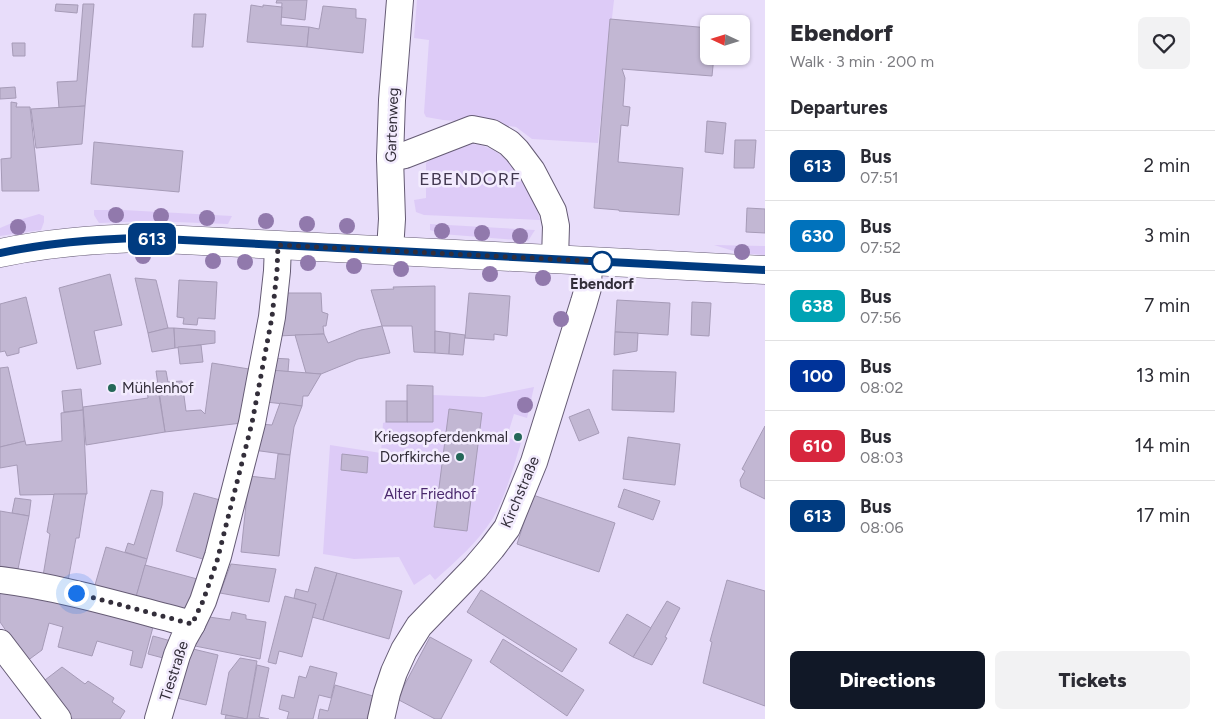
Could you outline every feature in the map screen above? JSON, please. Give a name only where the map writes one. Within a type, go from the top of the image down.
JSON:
[{"type":"main road","points":[[0,253],[57,244],[105,239],[144,238],[765,270]]},
{"type":"street","name":"Gartenweg","points":[[390,250],[392,219],[390,158],[392,100],[400,0]]},
{"type":"street","points":[[390,158],[406,155],[472,130],[492,134],[509,142],[532,171],[553,212],[556,226],[555,259]]},
{"type":"street","name":"Tiestraße","points":[[158,719],[177,655],[203,601],[217,561],[252,423],[272,317],[278,245]]},
{"type":"street","name":"Kirchstraße","points":[[381,719],[392,677],[404,650],[419,626],[475,568],[507,528],[534,462],[584,302],[588,288],[589,261]]},
{"type":"street","name":"Tiestraße","points":[[0,580],[76,593],[192,624]]},
{"type":"street","points":[[0,643],[58,719]]},
{"type":"green space","points":[[417,0],[614,0],[598,143],[532,139],[516,127],[426,117],[424,113],[429,40],[414,38]]},
{"type":"green space","points":[[472,144],[491,149],[500,154],[514,168],[530,194],[540,220],[424,215],[416,212],[414,200],[426,198],[426,163],[447,150]]},
{"type":"green space","points":[[94,210],[232,216],[228,224],[148,221],[99,223],[94,215]]},
{"type":"green space","points":[[39,214],[44,216],[41,230],[0,236],[0,228]]},
{"type":"green space","points":[[430,224],[535,230],[528,241],[442,234],[430,230]]},
{"type":"green space","points":[[714,245],[765,246],[765,255],[740,253]]},
{"type":"green space","name":"Alter Friedhof","points":[[534,387],[527,418],[514,414],[507,437],[521,443],[498,509],[474,543],[435,580],[430,574],[414,585],[399,557],[354,559],[323,554],[330,445],[381,453],[383,423],[433,422],[433,395],[484,397]]},
{"type":"building","points":[[277,0],[307,0],[305,20],[281,17],[282,3],[276,3]]},
{"type":"building","points":[[56,4],[78,5],[77,13],[55,11]]},
{"type":"building","points":[[83,4],[94,4],[85,106],[59,108],[57,82],[77,81]]},
{"type":"building","points":[[251,5],[282,7],[281,25],[309,27],[307,47],[247,42]]},
{"type":"building","points":[[323,6],[356,9],[356,18],[366,19],[363,53],[307,47],[309,27],[319,29]]},
{"type":"building","points":[[194,14],[206,14],[203,47],[192,47]]},
{"type":"building","points":[[610,19],[700,27],[700,65],[713,65],[712,76],[622,69],[625,78],[623,106],[630,107],[628,126],[621,125],[618,162],[683,168],[679,215],[594,208]]},
{"type":"building","points":[[12,43],[25,43],[25,56],[13,56]]},
{"type":"building","points":[[15,87],[16,98],[0,99],[0,88]]},
{"type":"building","points":[[11,102],[17,103],[16,107],[30,107],[39,191],[2,191],[1,159],[11,158]]},
{"type":"building","points":[[85,106],[82,144],[36,148],[31,109]]},
{"type":"building","points":[[707,121],[726,123],[723,154],[705,152]]},
{"type":"building","points":[[735,140],[756,140],[754,168],[734,168]]},
{"type":"building","points":[[94,142],[183,151],[179,192],[91,184]]},
{"type":"building","points":[[747,208],[765,209],[765,233],[746,232]]},
{"type":"building","points":[[110,274],[122,325],[94,331],[101,364],[77,369],[59,288]]},
{"type":"building","points":[[135,278],[156,280],[168,328],[148,333]]},
{"type":"building","points":[[179,280],[217,282],[215,319],[198,318],[197,325],[183,324],[184,318],[177,317]]},
{"type":"building","points":[[435,286],[435,353],[414,352],[412,326],[382,326],[371,290],[394,289],[393,287]]},
{"type":"building","points":[[284,293],[321,293],[322,312],[328,314],[326,326],[323,326],[324,334],[277,336]]},
{"type":"building","points":[[469,293],[510,296],[507,336],[494,334],[494,340],[465,338]]},
{"type":"building","points":[[26,297],[37,343],[19,348],[19,353],[7,356],[5,351],[0,352],[0,304]]},
{"type":"building","points":[[617,300],[670,303],[668,335],[615,332]]},
{"type":"building","points":[[692,302],[711,303],[709,336],[691,335]]},
{"type":"building","points":[[382,326],[390,353],[358,359],[321,374],[306,373],[295,335],[324,334],[328,343],[361,330]]},
{"type":"building","points":[[174,328],[175,348],[152,352],[148,333]]},
{"type":"building","points":[[174,328],[215,331],[215,343],[175,348]]},
{"type":"building","points":[[435,331],[450,333],[449,354],[435,353]]},
{"type":"building","points":[[615,332],[638,333],[637,351],[614,355]]},
{"type":"building","points":[[450,333],[465,335],[463,355],[449,354]]},
{"type":"building","points":[[201,345],[203,362],[180,364],[178,347]]},
{"type":"building","points":[[271,358],[289,359],[288,372],[270,370]]},
{"type":"building","points":[[212,363],[249,369],[242,423],[165,432],[156,371],[166,371],[168,382],[182,381],[186,411],[201,410],[205,414]]},
{"type":"building","points":[[8,367],[25,441],[0,447],[0,368]]},
{"type":"building","points":[[270,370],[321,374],[308,396],[303,396],[302,406],[266,402]]},
{"type":"building","points":[[613,370],[676,372],[674,412],[612,410]]},
{"type":"building","points":[[157,383],[165,432],[86,445],[83,407],[148,398],[147,385]]},
{"type":"building","points":[[407,385],[433,386],[433,422],[407,422]]},
{"type":"building","points":[[81,389],[83,410],[64,412],[62,391]]},
{"type":"building","points":[[386,401],[407,401],[407,422],[386,422]]},
{"type":"building","points":[[280,403],[302,406],[294,427],[290,455],[253,450],[260,424],[272,425]]},
{"type":"building","name":"Dorfkirche","points":[[449,409],[482,413],[467,531],[434,527]]},
{"type":"building","points":[[589,409],[599,433],[579,441],[569,417]]},
{"type":"building","points":[[83,410],[87,494],[20,495],[17,465],[0,468],[0,447],[25,441],[26,445],[62,441],[61,413]]},
{"type":"building","points":[[765,426],[765,499],[741,487],[740,480],[745,471],[742,469]]},
{"type":"building","points":[[628,437],[680,444],[675,485],[623,479]]},
{"type":"building","points":[[278,454],[290,455],[279,556],[241,552],[249,476],[275,479]]},
{"type":"building","points":[[342,454],[368,457],[367,473],[341,470]]},
{"type":"building","points":[[624,489],[660,501],[653,520],[618,507]]},
{"type":"building","points":[[151,490],[163,492],[162,505],[147,559],[125,552],[128,543],[134,545]]},
{"type":"building","points":[[194,493],[224,501],[206,560],[176,551]]},
{"type":"building","points":[[54,494],[86,494],[79,538],[76,538],[68,581],[43,576],[50,534],[47,532]]},
{"type":"building","points":[[533,495],[615,523],[599,572],[517,544]]},
{"type":"building","points":[[15,498],[31,500],[29,516],[12,513]]},
{"type":"building","points":[[0,511],[29,516],[18,569],[0,566]]},
{"type":"building","points":[[106,547],[147,559],[136,597],[95,585]]},
{"type":"building","points":[[231,564],[276,569],[269,602],[220,593]]},
{"type":"building","points":[[145,565],[201,580],[192,613],[136,597]]},
{"type":"building","points":[[315,567],[337,573],[323,620],[312,617],[316,604],[294,598],[296,589],[308,592]]},
{"type":"building","points":[[337,573],[402,591],[389,639],[323,620]]},
{"type":"building","points":[[727,580],[765,591],[765,706],[703,683],[712,642],[710,641]]},
{"type":"building","points":[[0,590],[28,593],[153,627],[142,668],[130,665],[133,651],[97,641],[92,656],[58,647],[63,627],[49,623],[42,650],[27,661],[0,622]]},
{"type":"building","points":[[481,590],[577,649],[562,672],[467,612]]},
{"type":"building","points":[[285,596],[316,604],[302,657],[279,651],[276,664],[268,662]]},
{"type":"building","points":[[667,601],[680,608],[665,637],[667,638],[652,665],[633,657]]},
{"type":"building","points":[[232,612],[246,615],[246,619],[266,622],[260,659],[195,646],[209,617],[230,620]]},
{"type":"building","points":[[627,614],[651,628],[633,657],[609,643]]},
{"type":"building","points":[[153,636],[171,641],[167,659],[148,654]]},
{"type":"building","points":[[430,637],[472,660],[441,719],[435,719],[397,699]]},
{"type":"building","points":[[503,639],[584,690],[567,716],[490,662]]},
{"type":"building","points":[[189,648],[218,655],[206,705],[177,698]]},
{"type":"building","points":[[240,658],[257,661],[247,719],[221,714],[229,672]]},
{"type":"building","points":[[257,665],[269,668],[259,717],[269,719],[247,719]]},
{"type":"building","points":[[310,666],[337,673],[331,698],[319,695],[313,719],[287,719],[289,712],[279,709],[282,695],[294,698],[299,676],[306,678]]},
{"type":"building","points":[[62,667],[85,684],[88,681],[114,698],[112,702],[125,711],[120,719],[73,719],[64,713],[45,680]]},
{"type":"building","points":[[335,685],[373,696],[367,719],[318,719],[320,709],[328,711]]},
{"type":"building","points":[[226,715],[247,719],[225,719]]},
{"type":"bus line","name":"613","points":[[0,253],[73,242],[144,238],[765,270]]},
{"type":"place","name":"Ebendorf","points":[[602,262]]},
{"type":"place","name":"Mühlenhof","points":[[112,388]]},
{"type":"place","name":"Kriegsopferdenkmal","points":[[518,437]]},
{"type":"place","name":"Dorfkirche","points":[[460,457]]},
{"type":"district","name":"EBENDORF","points":[[470,179]]},
{"type":"route","points":[[76,593],[192,624],[203,601],[217,561],[252,423],[272,317],[278,245],[608,262],[602,262]]}]
